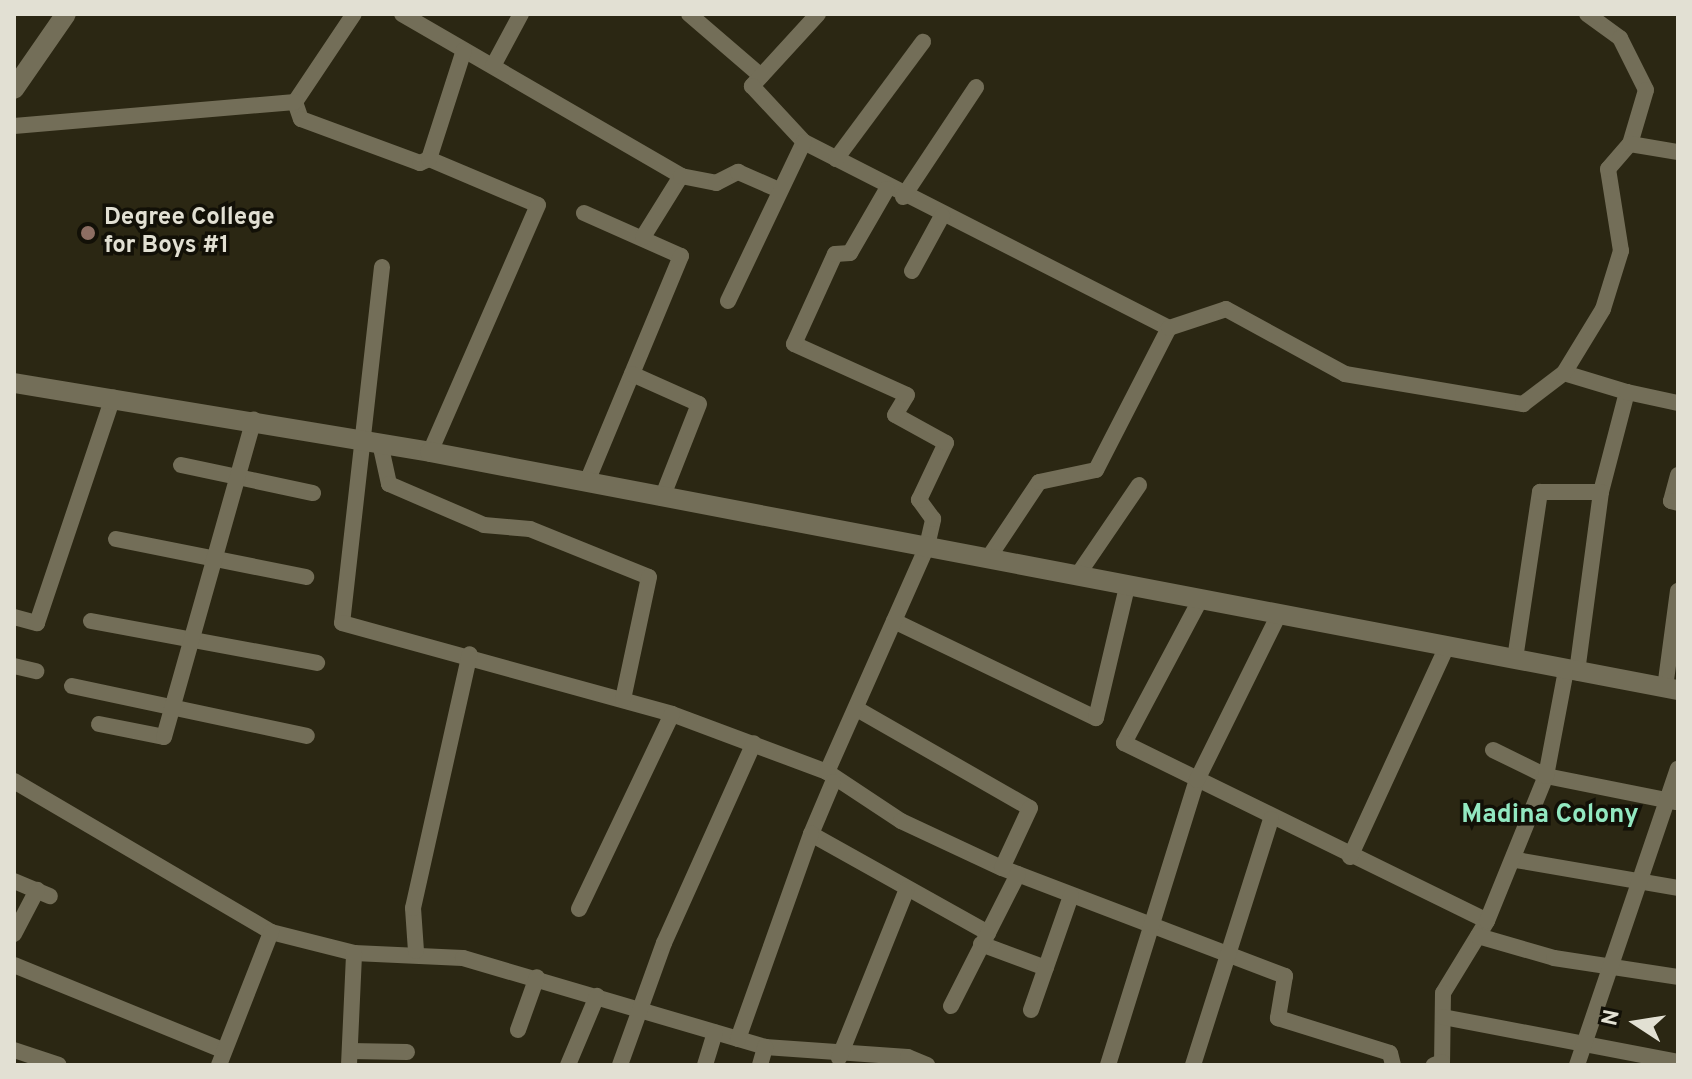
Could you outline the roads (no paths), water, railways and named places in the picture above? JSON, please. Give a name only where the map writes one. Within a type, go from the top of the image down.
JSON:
[{"type":"street","points":[[14,89],[66,14]]},
{"type":"street","points":[[295,102],[354,14]]},
{"type":"street","points":[[402,14],[681,176],[716,183],[738,172],[777,189]]},
{"type":"street","points":[[493,66],[521,14]]},
{"type":"street","points":[[689,14],[761,76]]},
{"type":"street","points":[[818,14],[752,86],[804,142],[887,189],[1169,328]]},
{"type":"street","points":[[989,557],[1039,482],[1096,470],[1169,328],[1226,309],[1345,374],[1523,404],[1564,373],[1603,309],[1621,251],[1608,169],[1630,144],[1646,90],[1620,38],[1587,14]]},
{"type":"street","points":[[836,159],[923,42]]},
{"type":"street","points":[[429,159],[464,50]]},
{"type":"street","points":[[903,197],[976,87]]},
{"type":"street","points":[[14,126],[295,102]]},
{"type":"street","points":[[295,102],[301,119],[420,163],[429,159],[538,205],[430,452]]},
{"type":"street","points":[[728,301],[777,189],[804,142]]},
{"type":"street","points":[[1630,144],[1678,152]]},
{"type":"street","points":[[643,237],[681,176]]},
{"type":"street","points":[[738,1039],[830,777],[927,546],[933,519],[919,500],[946,443],[895,415],[907,395],[794,344],[835,254],[850,253],[887,189]]},
{"type":"street","points":[[584,213],[681,256],[587,482]]},
{"type":"street","points":[[912,271],[942,216]]},
{"type":"street","points":[[382,267],[358,441],[342,623],[470,654],[672,714],[754,743],[830,777],[1010,871],[1071,896],[1233,952],[1285,976],[1278,1018],[1390,1053],[1393,1065]]},
{"type":"street","points":[[1564,373],[1678,403]]},
{"type":"street","points":[[632,374],[699,404],[662,498]]},
{"type":"street","points":[[14,383],[254,420],[430,452],[989,557],[1199,602],[1672,689],[1678,591]]},
{"type":"street","points":[[1434,1065],[1442,1062],[1443,993],[1482,929],[1516,860],[1546,776],[1572,671],[1601,492],[1627,392]]},
{"type":"street","points":[[14,617],[37,623],[113,397]]},
{"type":"street","points":[[99,724],[164,737],[211,558],[254,420]]},
{"type":"street","points":[[380,443],[389,484],[484,525],[530,529],[649,577],[623,699]]},
{"type":"street","points":[[181,465],[313,493]]},
{"type":"street","points":[[1678,475],[1671,501],[1678,503]]},
{"type":"street","points":[[1077,576],[1139,485]]},
{"type":"street","points":[[1515,659],[1540,492],[1601,492]]},
{"type":"street","points":[[116,539],[306,577]]},
{"type":"street","points":[[894,621],[1096,718],[1127,587]]},
{"type":"street","points":[[1199,602],[1124,743],[1196,784],[1350,857],[1482,929],[1611,966],[1678,977]]},
{"type":"street","points":[[1108,1065],[1196,784],[1278,616]]},
{"type":"street","points":[[91,621],[317,663]]},
{"type":"street","points":[[1350,857],[1447,646]]},
{"type":"street","points":[[416,951],[413,908],[470,654]]},
{"type":"street","points":[[14,666],[36,671]]},
{"type":"street","points":[[72,686],[307,736]]},
{"type":"street","points":[[857,709],[1030,808],[985,938],[951,1006]]},
{"type":"street","points":[[579,909],[672,714]]},
{"type":"street","points":[[620,1065],[754,743]]},
{"type":"street","points":[[1493,750],[1546,776],[1673,801]]},
{"type":"street","points":[[1577,1065],[1673,801],[1678,769]]},
{"type":"street","points":[[14,781],[271,932],[354,953],[416,951],[537,977],[765,1047],[839,1058],[927,1065]]},
{"type":"street","points":[[1193,1065],[1233,952],[1271,819]]},
{"type":"street","points":[[811,834],[985,938],[1046,968]]},
{"type":"street","points":[[1516,860],[1678,888]]},
{"type":"street","points":[[14,881],[44,893],[14,934]]},
{"type":"street","points":[[839,1058],[907,889]]},
{"type":"street","points":[[1031,1010],[1071,896]]},
{"type":"street","points":[[14,965],[220,1058],[271,932]]},
{"type":"street","points":[[354,953],[350,1058],[407,1052]]},
{"type":"street","points":[[518,1030],[537,977]]},
{"type":"street","points":[[568,1065],[597,996]]},
{"type":"street","points":[[1443,1017],[1678,1062]]},
{"type":"street","points":[[705,1065],[715,1033]]},
{"type":"street","points":[[760,1065],[765,1047]]},
{"type":"street","points":[[14,1050],[50,1064]]},
{"type":"place","name":"Degree College for Boys #1","points":[[88,233]]},
{"type":"district","name":"Madina Colony","points":[[1550,816]]}]
